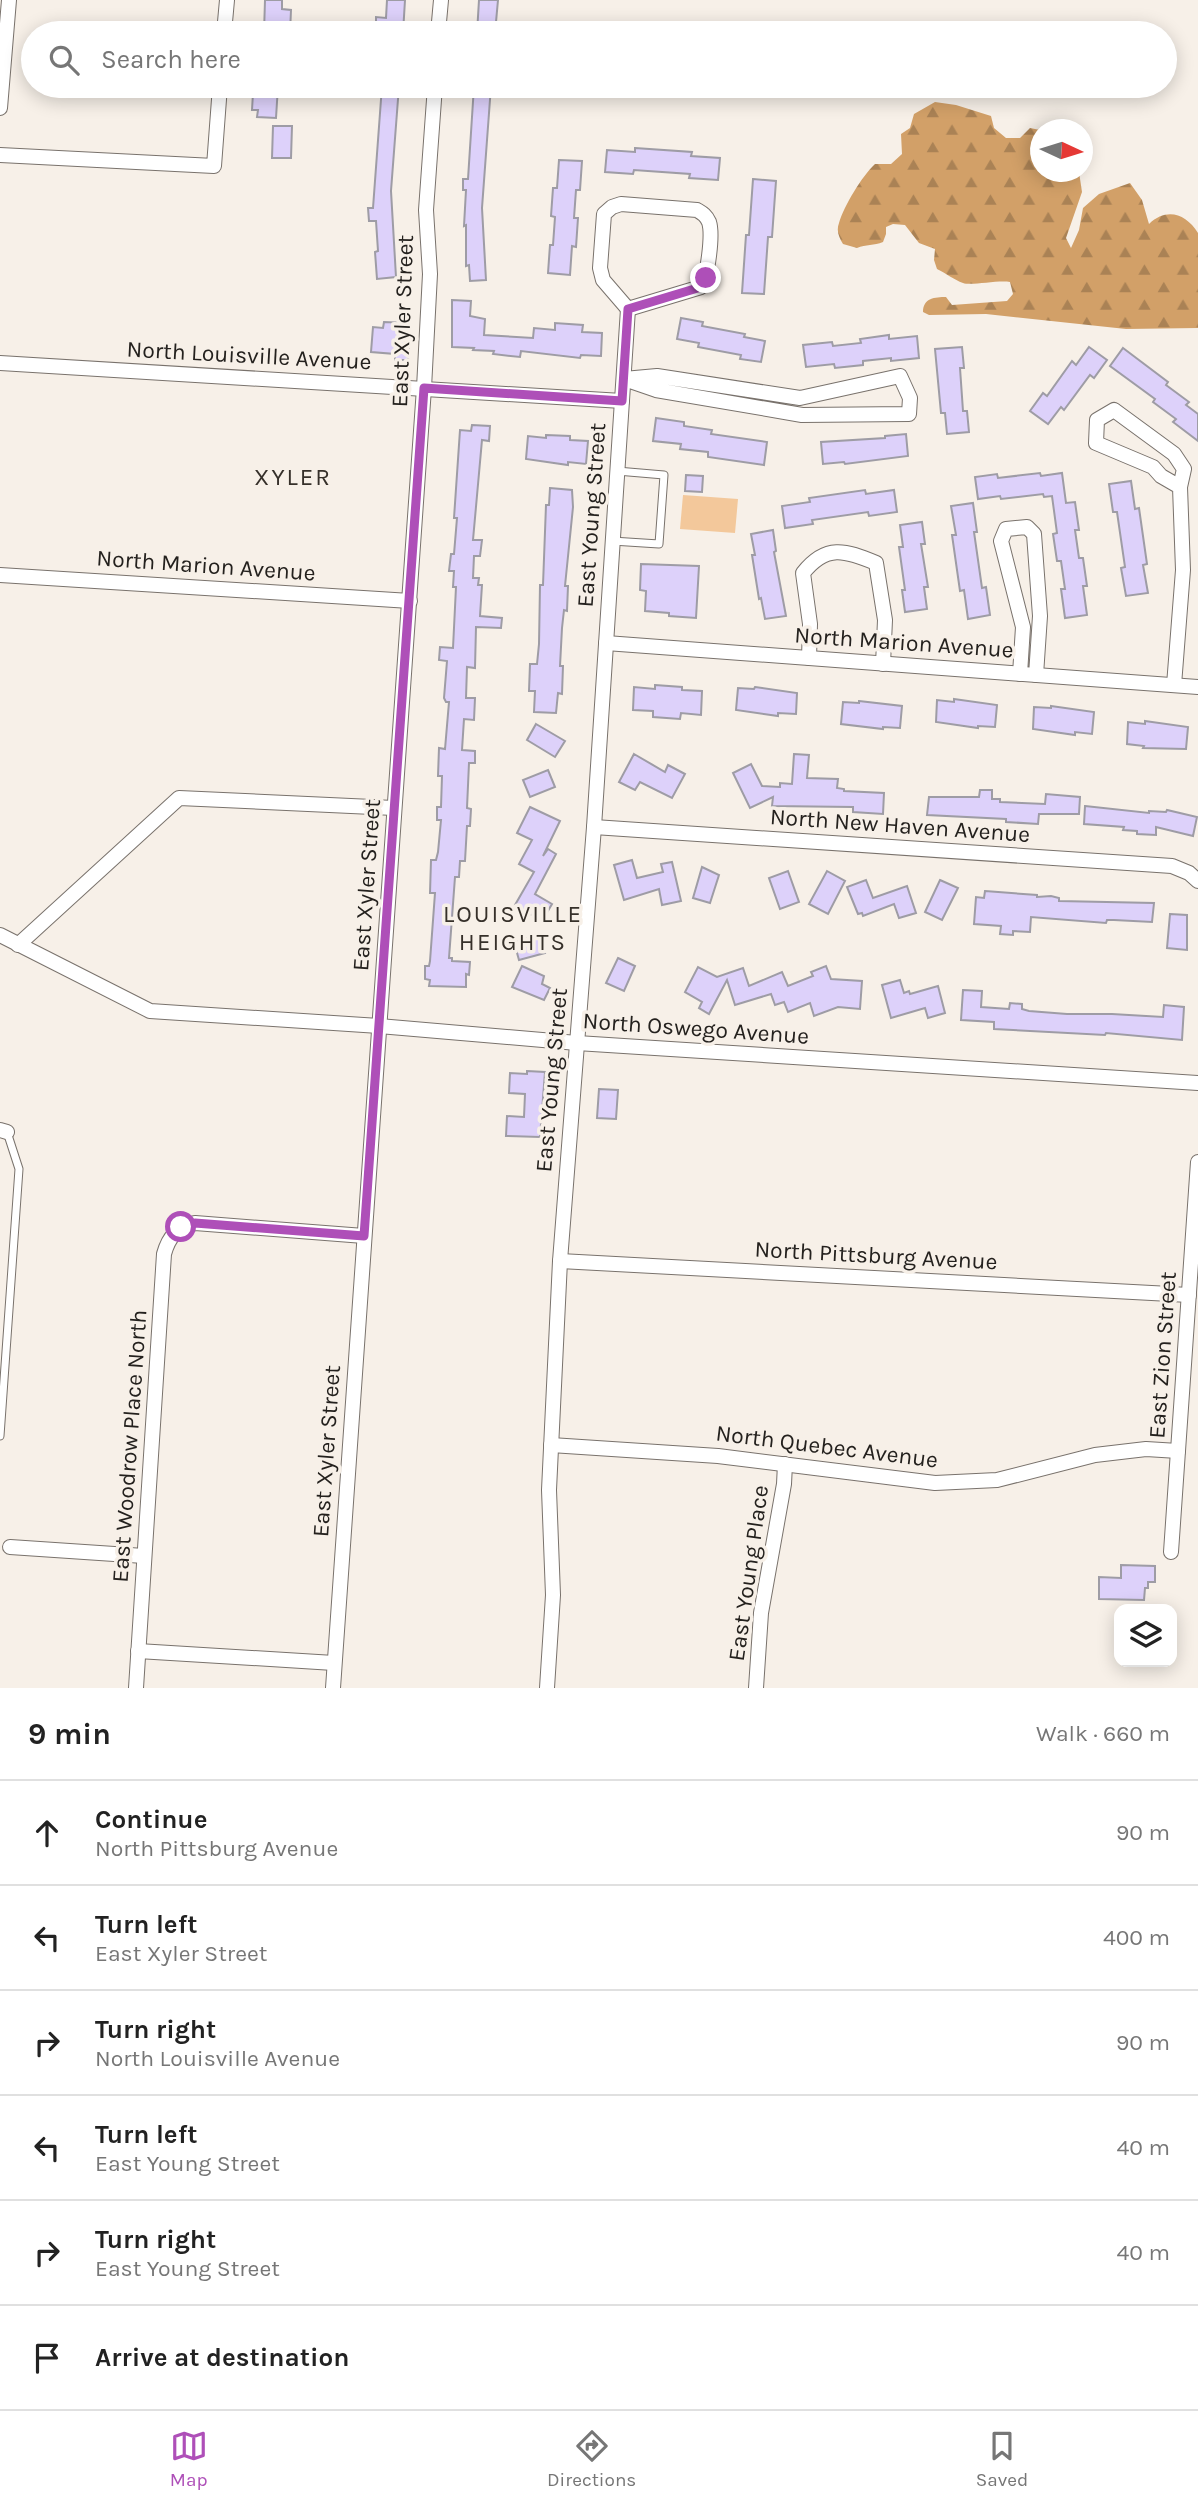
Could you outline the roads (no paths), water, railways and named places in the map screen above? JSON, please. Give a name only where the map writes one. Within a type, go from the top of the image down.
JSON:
[{"type":"street","points":[[0,108],[9,0]]},
{"type":"street","points":[[226,21],[227,0]]},
{"type":"street","points":[[439,21],[441,0]]},
{"type":"street","points":[[0,155],[214,166],[219,98]]},
{"type":"street","name":"East Xyler Street","points":[[332,1688],[424,388],[430,274],[426,210],[434,98]]},
{"type":"street","points":[[621,204],[697,210],[706,216],[710,225],[706,278],[701,287],[628,309],[603,280],[600,268],[604,214],[611,207],[621,204]]},
{"type":"street","name":"East Young Street","points":[[547,1688],[553,1594],[549,1490],[560,1261],[594,827],[628,309]]},
{"type":"street","name":"North Louisville Avenue","points":[[0,363],[622,401]]},
{"type":"street","points":[[657,376],[800,398],[900,376],[911,398],[909,414],[802,415],[656,390],[624,379],[657,376]]},
{"type":"street","points":[[1174,685],[1184,570],[1180,487],[1184,470],[1174,454],[1114,410],[1097,420],[1096,443],[1153,467],[1161,476],[1180,487]]},
{"type":"street","points":[[1020,674],[1023,627],[1001,541],[1006,529],[1027,527],[1034,534],[1040,616],[1036,675]]},
{"type":"street","points":[[809,658],[810,624],[803,573],[814,560],[831,552],[846,552],[876,563],[885,620],[883,664]]},
{"type":"street","name":"North Marion Avenue","points":[[0,575],[410,601]]},
{"type":"street","name":"North Marion Avenue","points":[[606,643],[1198,687]]},
{"type":"street","points":[[18,945],[179,798],[394,808]]},
{"type":"street","name":"North New Haven Avenue","points":[[594,827],[1172,866],[1189,873],[1198,881]]},
{"type":"street","name":"North Oswego Avenue","points":[[0,935],[150,1011],[379,1026],[577,1043],[1198,1083]]},
{"type":"street","name":"East Zion Street","points":[[1171,1552],[1198,1162]]},
{"type":"street","name":"East Woodrow Place North","points":[[136,1688],[164,1254],[168,1240],[181,1227],[195,1223],[364,1236]]},
{"type":"street","name":"North Pittsburg Avenue","points":[[560,1261],[1189,1295]]},
{"type":"street","name":"North Quebec Avenue","points":[[551,1446],[718,1456],[935,1483],[998,1480],[1095,1455],[1146,1449],[1178,1451]]},
{"type":"street","name":"East Young Place","points":[[756,1688],[761,1613],[784,1484],[785,1464]]},
{"type":"street","points":[[5,1545],[144,1556]]},
{"type":"street","points":[[138,1651],[334,1663]]},
{"type":"lane","points":[[612,541],[659,544],[664,475],[617,471]]},
{"type":"lane","points":[[0,1436],[19,1168],[4,1131]]},
{"type":"district","name":"XYLER","points":[[293,477]]},
{"type":"district","name":"LOUISVILLE HEIGHTS","points":[[513,928]]}]
